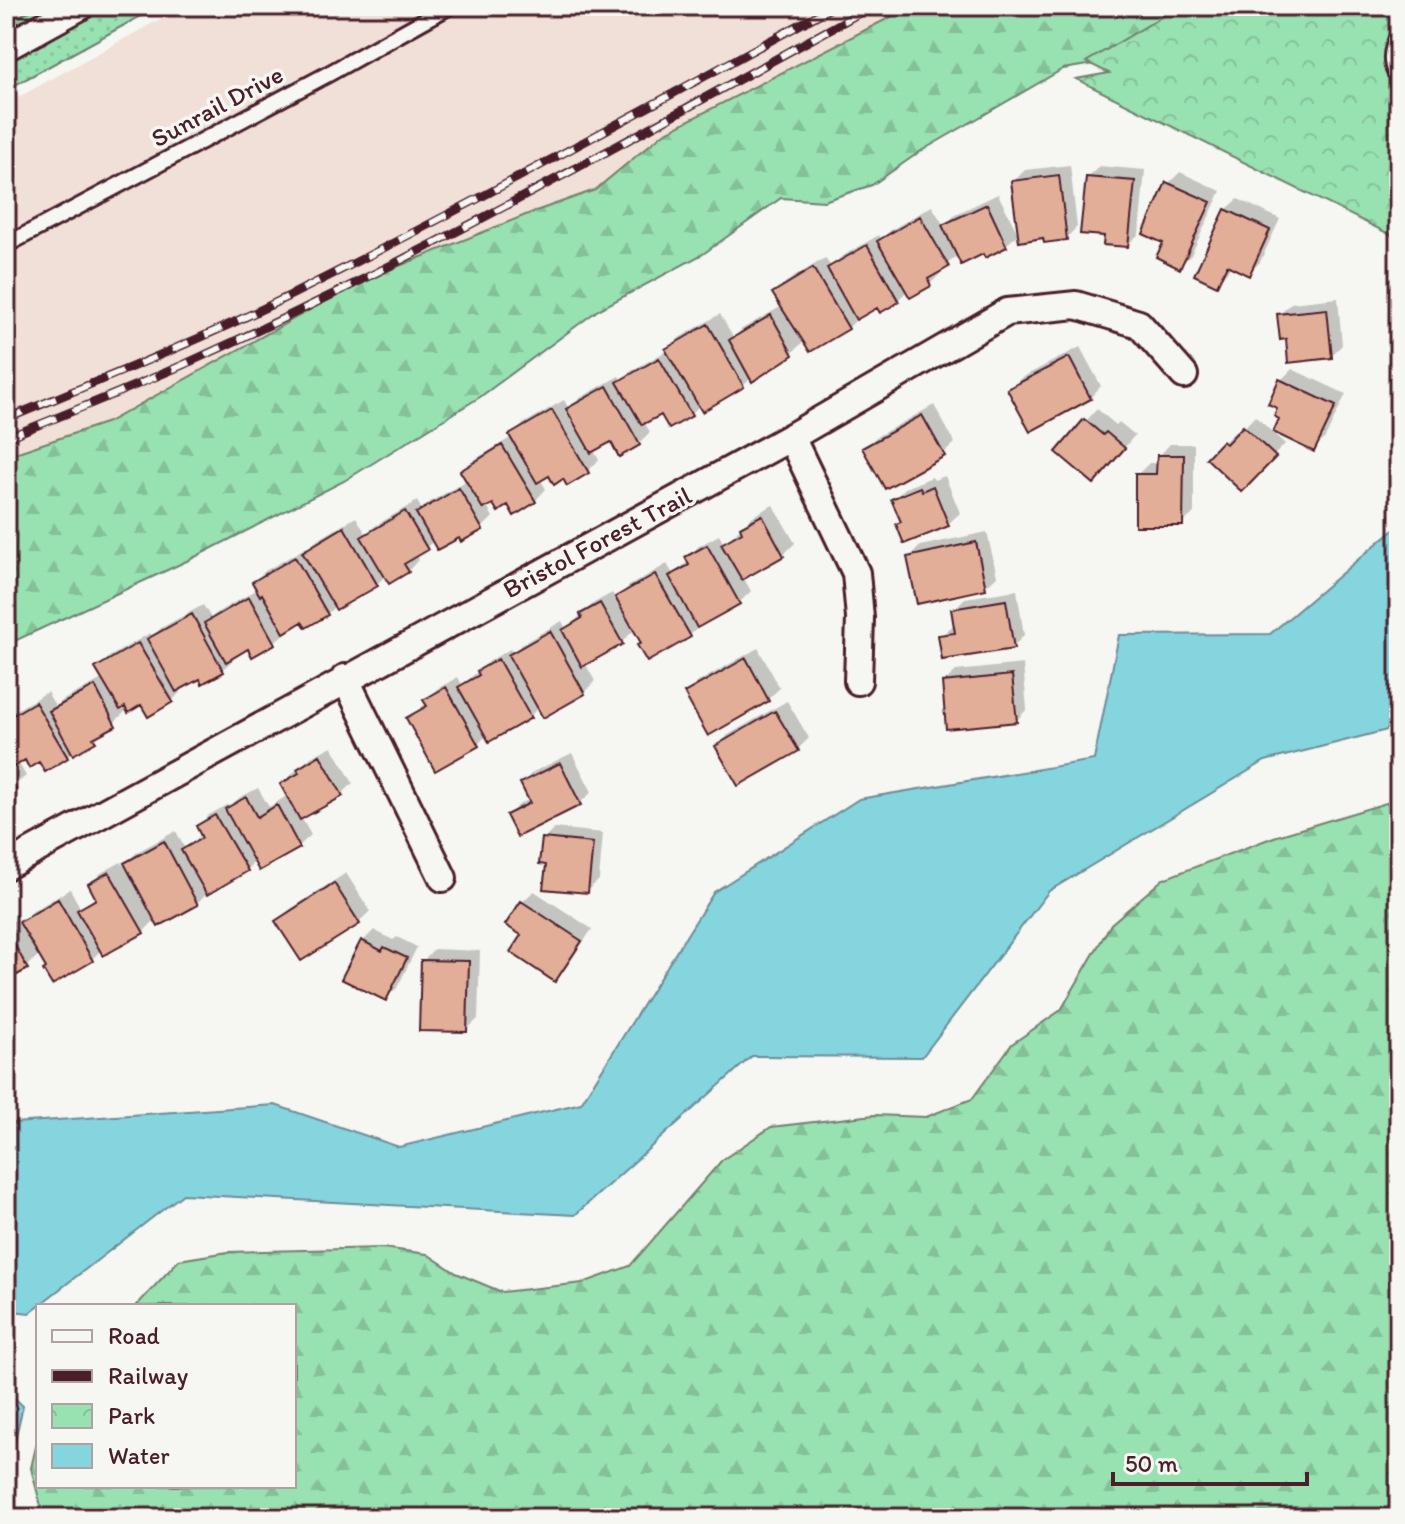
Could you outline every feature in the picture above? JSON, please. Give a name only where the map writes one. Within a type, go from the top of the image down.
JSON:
[{"type":"street","points":[[6,47],[81,6]]},
{"type":"street","name":"Bristol Forest Trail","points":[[6,866],[345,678],[791,437],[1007,312],[1076,305],[1139,324],[1184,375]]},
{"type":"street","points":[[791,437],[856,573],[860,618],[858,681]]},
{"type":"street","points":[[345,678],[443,878]]},
{"type":"lane","name":"Sunrail Drive","points":[[6,245],[450,6]]},
{"type":"lane","points":[[1399,35],[1390,62],[1399,74]]},
{"type":"shaded area","points":[[184,6],[912,6],[664,133],[595,190],[533,212],[219,363],[108,422],[6,456],[6,104]]},
{"type":"green space","points":[[38,6],[159,6],[6,90],[6,23]]},
{"type":"green space","points":[[912,6],[1252,6],[1125,59],[1063,69],[921,151],[872,185],[824,201],[781,198],[703,254],[598,310],[480,397],[344,481],[191,559],[6,645],[6,456],[108,422],[362,281],[595,190],[664,133]]},
{"type":"green space","points":[[1180,6],[1399,6],[1399,239],[1076,79],[1109,73],[1086,62]]},
{"type":"green space","points":[[1399,799],[1399,1518],[44,1518],[36,1488],[296,1488],[296,1304],[138,1304],[179,1260],[228,1252],[383,1248],[427,1254],[456,1273],[502,1292],[583,1283],[630,1266],[722,1160],[771,1127],[874,1115],[926,1117],[972,1099],[1012,1044],[1061,1010],[1111,924],[1163,879],[1274,837]]},
{"type":"green space","points":[[36,1447],[36,1487],[31,1468]]},
{"type":"water","points":[[1399,525],[1399,727],[1265,761],[1049,891],[922,1057],[752,1056],[575,1215],[183,1194],[41,1304],[36,1304],[29,1313],[6,1310],[6,1126],[13,1123],[275,1105],[399,1147],[581,1103],[714,892],[859,799],[1094,760],[1119,635],[1270,634]]},
{"type":"water","points":[[6,1390],[23,1406],[15,1440],[6,1437]]},
{"type":"building","points":[[1059,175],[1067,240],[1044,243],[1043,238],[1019,242],[1011,181]]},
{"type":"building","points":[[1086,177],[1135,181],[1128,247],[1103,245],[1104,236],[1080,234]]},
{"type":"building","points":[[1166,182],[1211,202],[1180,269],[1156,257],[1163,243],[1143,234]]},
{"type":"building","points":[[987,204],[1007,247],[961,265],[942,225]]},
{"type":"building","points":[[1225,209],[1270,230],[1249,276],[1227,265],[1217,286],[1194,275]]},
{"type":"building","points":[[920,216],[949,267],[928,279],[931,286],[910,298],[877,241]]},
{"type":"building","points":[[867,245],[899,302],[880,313],[877,308],[856,320],[827,268]]},
{"type":"building","points":[[813,268],[849,329],[810,352],[772,293]]},
{"type":"building","points":[[1327,309],[1332,358],[1288,363],[1286,339],[1280,340],[1277,314]]},
{"type":"building","points":[[771,315],[793,355],[752,382],[729,340]]},
{"type":"building","points":[[708,324],[744,387],[702,412],[665,349]]},
{"type":"building","points":[[1069,357],[1091,399],[1030,432],[1007,389]]},
{"type":"building","points":[[659,358],[692,416],[669,429],[661,415],[642,425],[617,382]]},
{"type":"building","points":[[1279,379],[1336,406],[1314,452],[1273,432],[1279,419],[1274,416],[1277,408],[1268,404]]},
{"type":"building","points":[[607,386],[640,445],[619,457],[611,442],[591,453],[566,409]]},
{"type":"building","points":[[552,410],[589,473],[567,486],[563,479],[554,485],[549,476],[537,483],[509,435]]},
{"type":"building","points":[[922,415],[945,456],[885,489],[862,448]]},
{"type":"building","points":[[1084,419],[1125,448],[1094,484],[1056,452]]},
{"type":"building","points":[[1243,426],[1276,457],[1242,492],[1206,458],[1222,441],[1226,444]]},
{"type":"building","points":[[502,445],[536,502],[514,516],[508,505],[498,512],[493,504],[483,509],[460,471]]},
{"type":"building","points":[[1157,455],[1184,455],[1183,526],[1135,526],[1135,474],[1156,474]]},
{"type":"building","points":[[933,486],[949,526],[904,544],[896,524],[901,522],[891,499],[920,487],[922,491]]},
{"type":"building","points":[[459,488],[483,530],[437,550],[416,513]]},
{"type":"building","points":[[405,511],[428,550],[404,564],[409,572],[389,584],[361,537]]},
{"type":"building","points":[[762,515],[784,556],[742,580],[721,544],[742,532],[740,527]]},
{"type":"building","points":[[344,527],[378,586],[336,610],[302,552]]},
{"type":"building","points":[[976,542],[986,589],[917,604],[907,557]]},
{"type":"building","points":[[707,545],[740,604],[697,628],[669,576],[689,565],[685,557]]},
{"type":"building","points":[[295,557],[328,615],[306,628],[302,622],[284,633],[252,582]]},
{"type":"building","points":[[655,574],[691,637],[647,662],[637,645],[641,643],[615,597]]},
{"type":"building","points":[[249,597],[275,644],[252,657],[248,649],[226,662],[204,623]]},
{"type":"building","points":[[1006,600],[1014,649],[942,660],[938,635],[955,633],[951,609]]},
{"type":"building","points":[[600,603],[623,644],[582,667],[562,630],[582,618],[580,614]]},
{"type":"building","points":[[192,614],[224,672],[202,684],[200,679],[176,692],[147,639]]},
{"type":"building","points":[[550,631],[585,694],[543,718],[508,655]]},
{"type":"building","points":[[138,643],[173,702],[148,717],[141,705],[128,713],[125,707],[120,710],[95,668]]},
{"type":"building","points":[[746,658],[769,701],[708,736],[684,693]]},
{"type":"building","points":[[498,659],[531,718],[489,742],[458,687]]},
{"type":"building","points":[[1012,675],[1017,722],[946,729],[942,682]]},
{"type":"building","points":[[95,686],[116,726],[93,738],[96,742],[73,755],[49,711]]},
{"type":"building","points":[[446,687],[479,746],[435,771],[406,718],[427,706],[423,700]]},
{"type":"building","points":[[35,702],[68,758],[45,772],[39,762],[29,768],[25,760],[14,767],[6,754],[6,719]]},
{"type":"building","points":[[775,711],[799,751],[738,786],[715,746]]},
{"type":"building","points":[[320,755],[343,796],[300,820],[280,784]]},
{"type":"building","points":[[560,763],[581,805],[517,837],[506,815],[530,803],[520,783]]},
{"type":"building","points":[[6,772],[16,789],[6,794]]},
{"type":"building","points":[[246,797],[257,817],[277,805],[300,848],[259,871],[225,809]]},
{"type":"building","points":[[215,815],[248,871],[207,895],[181,850],[202,838],[196,826]]},
{"type":"building","points":[[542,838],[593,843],[588,893],[543,889],[546,865],[539,864]]},
{"type":"building","points":[[164,841],[198,905],[158,927],[124,863]]},
{"type":"building","points":[[109,872],[144,933],[103,956],[77,910],[96,899],[88,884]]},
{"type":"building","points":[[334,883],[360,924],[301,961],[275,921]]},
{"type":"building","points":[[58,899],[93,961],[52,985],[43,970],[46,968],[19,922]]},
{"type":"building","points":[[521,901],[582,941],[555,982],[510,952],[521,935],[505,925]]},
{"type":"building","points":[[6,929],[28,969],[6,981]]},
{"type":"building","points":[[361,940],[382,951],[384,947],[407,958],[386,1001],[341,979]]},
{"type":"building","points":[[421,960],[469,961],[467,1032],[419,1031]]},
{"type":"railway","points":[[6,419],[188,343],[295,293],[498,188],[834,6]]},
{"type":"railway","points":[[6,438],[185,364],[360,281],[618,146],[872,6]]}]
